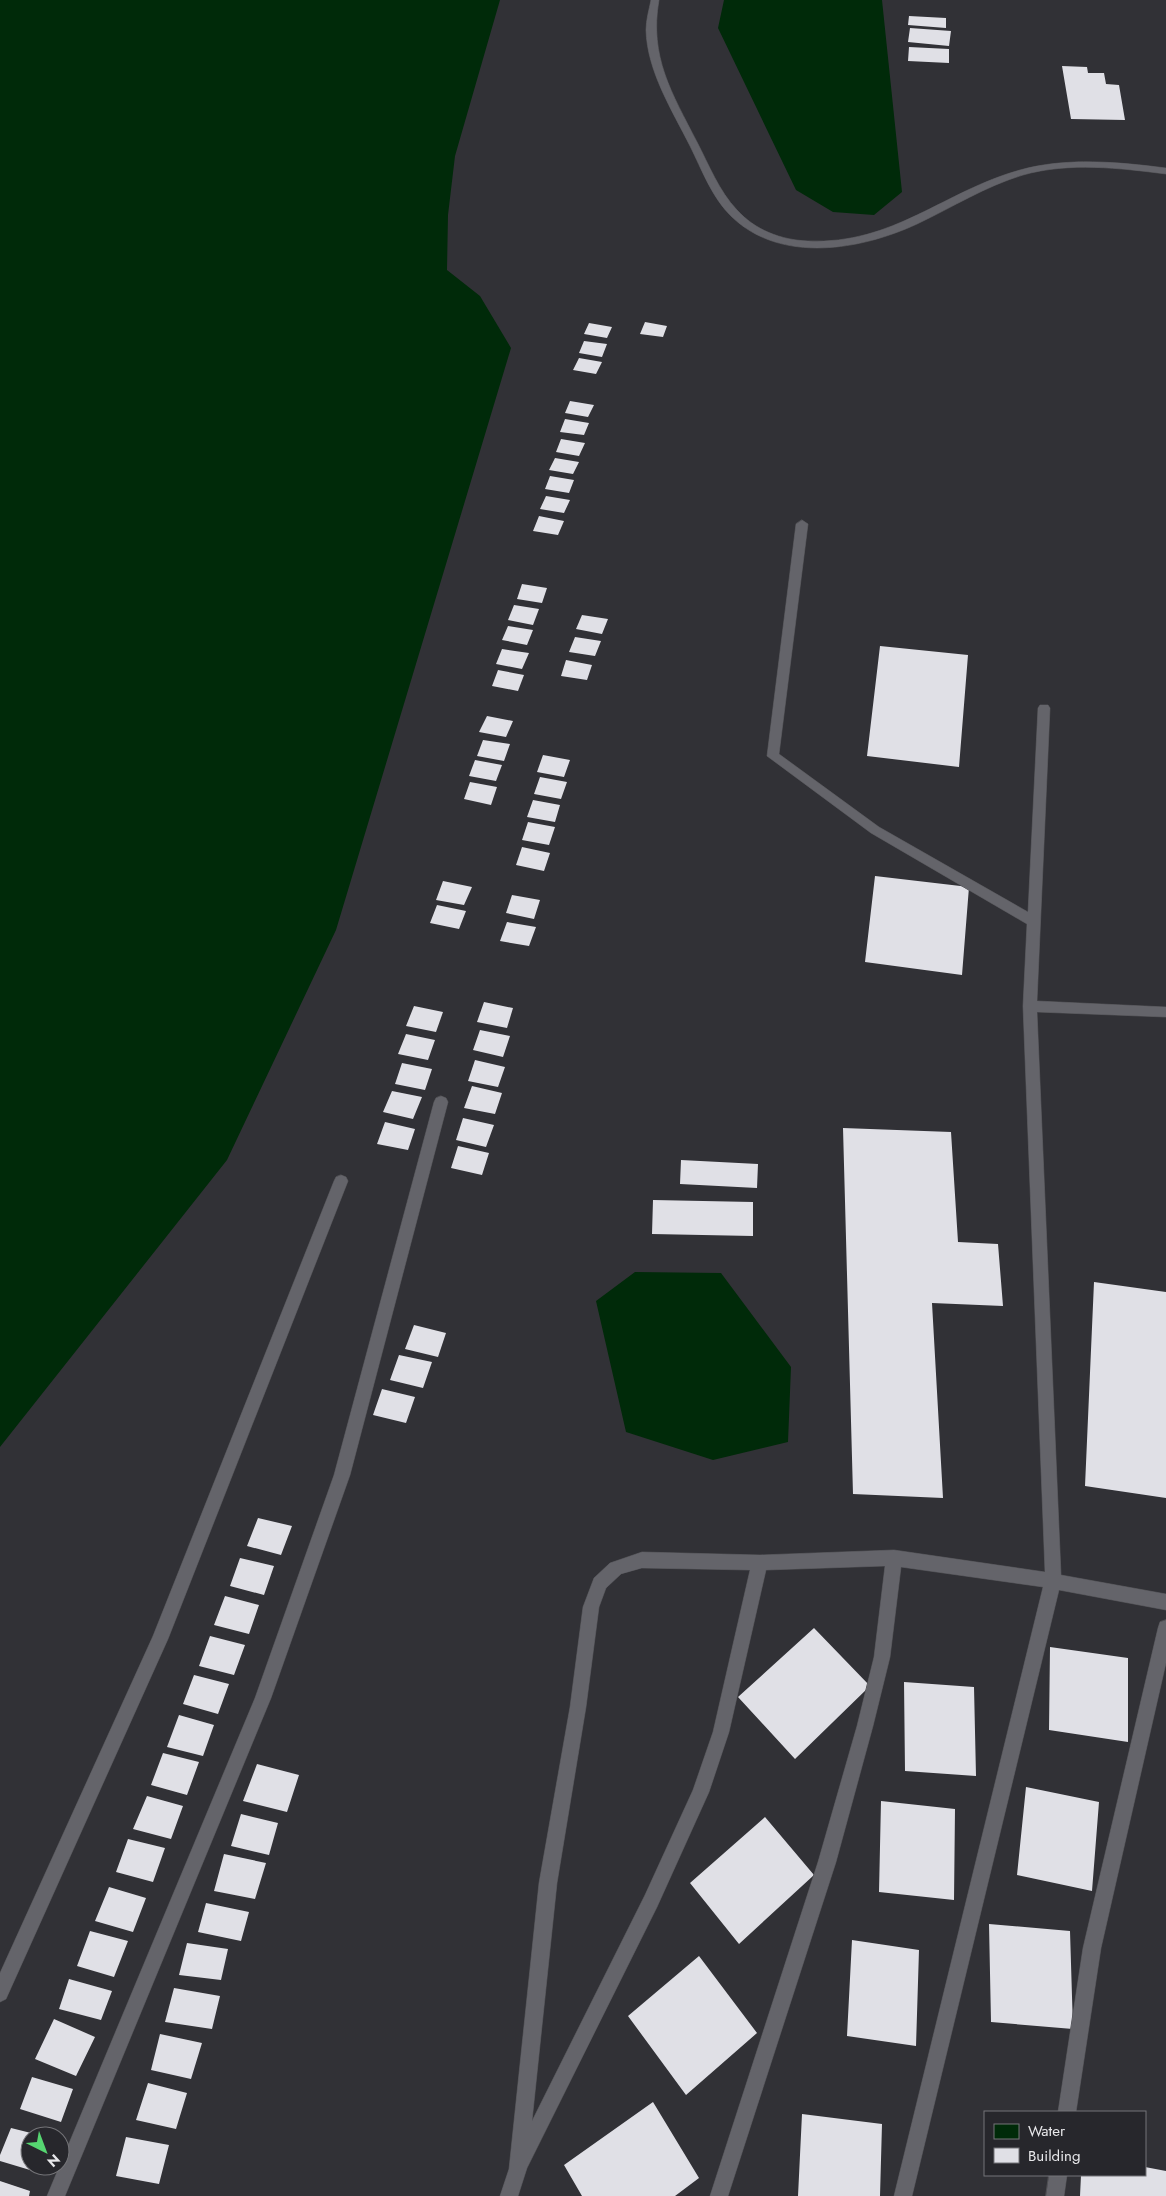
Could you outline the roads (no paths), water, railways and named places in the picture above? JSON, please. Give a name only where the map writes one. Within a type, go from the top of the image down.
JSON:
[{"type":"lane","points":[[655,0],[651,32],[655,58],[664,85],[714,186],[736,215],[753,228],[771,236],[796,243],[821,245],[851,242],[887,233],[992,183],[1023,172],[1059,166],[1130,166],[1166,171]]},
{"type":"lane","points":[[802,524],[773,756],[875,830],[1035,922]]},
{"type":"lane","points":[[903,2196],[1053,1581],[1030,1006],[1044,708]]},
{"type":"lane","points":[[1030,1006],[1166,1012]]},
{"type":"lane","points":[[56,2196],[263,1698],[342,1475],[440,1102]]},
{"type":"lane","points":[[0,1993],[160,1639],[341,1181]]},
{"type":"lane","points":[[719,2196],[827,1862],[865,1726],[882,1657],[894,1558]]},
{"type":"lane","points":[[518,2169],[548,1883],[578,1707],[591,1607],[600,1583],[616,1568],[642,1560],[760,1563],[894,1558],[1053,1581],[1166,1602]]},
{"type":"lane","points":[[509,2196],[518,2169],[651,1901],[701,1792],[721,1732],[760,1563]]},
{"type":"lane","points":[[1067,2111],[1092,1948],[1166,1628]]},
{"type":"lane","points":[[1055,2196],[1058,2176]]},
{"type":"water","points":[[0,0],[500,0],[455,156],[448,215],[447,270],[480,296],[511,348],[336,930],[227,1160],[0,1447]]},
{"type":"water","points":[[724,0],[882,0],[902,192],[874,215],[833,212],[796,190],[718,28]]},
{"type":"water","points":[[635,1272],[721,1273],[791,1367],[788,1442],[713,1460],[626,1432],[596,1301]]}]
